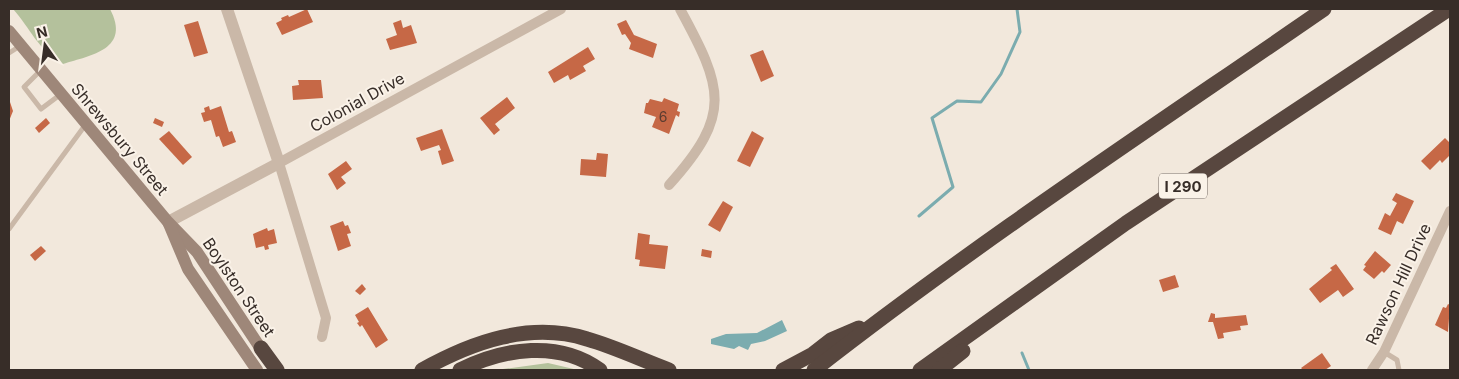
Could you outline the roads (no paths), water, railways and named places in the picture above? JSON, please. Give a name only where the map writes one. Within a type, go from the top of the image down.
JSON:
[{"type":"highway","points":[[814,370],[883,317],[1060,191],[1324,9]]},
{"type":"highway","name":"I 290","points":[[920,370],[1126,224],[1449,9]]},
{"type":"highway","points":[[939,370],[993,327],[1018,300]]},
{"type":"highway","points":[[783,370],[814,354],[831,340],[883,317]]},
{"type":"highway","points":[[422,370],[460,350],[483,342],[515,335],[543,333],[587,339],[669,370]]},
{"type":"highway","points":[[261,348],[275,370]]},
{"type":"highway","points":[[460,370],[501,355],[543,350],[579,356],[600,370]]},
{"type":"main road","name":"Shrewsbury Street","points":[[9,31],[168,222]]},
{"type":"main road","name":"Boylston Street","points":[[168,222],[203,259],[261,348]]},
{"type":"main road","name":"Boylston Street","points":[[168,222],[188,269],[257,370]]},
{"type":"street","points":[[227,9],[279,163],[326,318],[322,337]]},
{"type":"street","name":"Colonial Drive","points":[[168,222],[562,9]]},
{"type":"street","points":[[669,185],[702,146],[710,128],[714,108],[714,89],[707,61],[680,9]]},
{"type":"street","name":"Rawson Hill Drive","points":[[1372,370],[1384,352],[1450,211]]},
{"type":"lane","points":[[9,53],[20,45]]},
{"type":"lane","points":[[42,70],[24,87],[40,109],[61,94]]},
{"type":"lane","points":[[9,229],[86,124]]},
{"type":"lane","points":[[1384,352],[1396,360],[1398,370]]},
{"type":"water","points":[[782,320],[787,331],[765,341],[751,344],[748,350],[739,346],[734,349],[711,344],[711,339],[726,334],[757,333]]},
{"type":"waterway","points":[[919,216],[953,187],[932,118],[957,101],[981,102],[1001,74],[1020,32],[1017,9]]},
{"type":"waterway","points":[[1022,353],[1029,370]]}]
